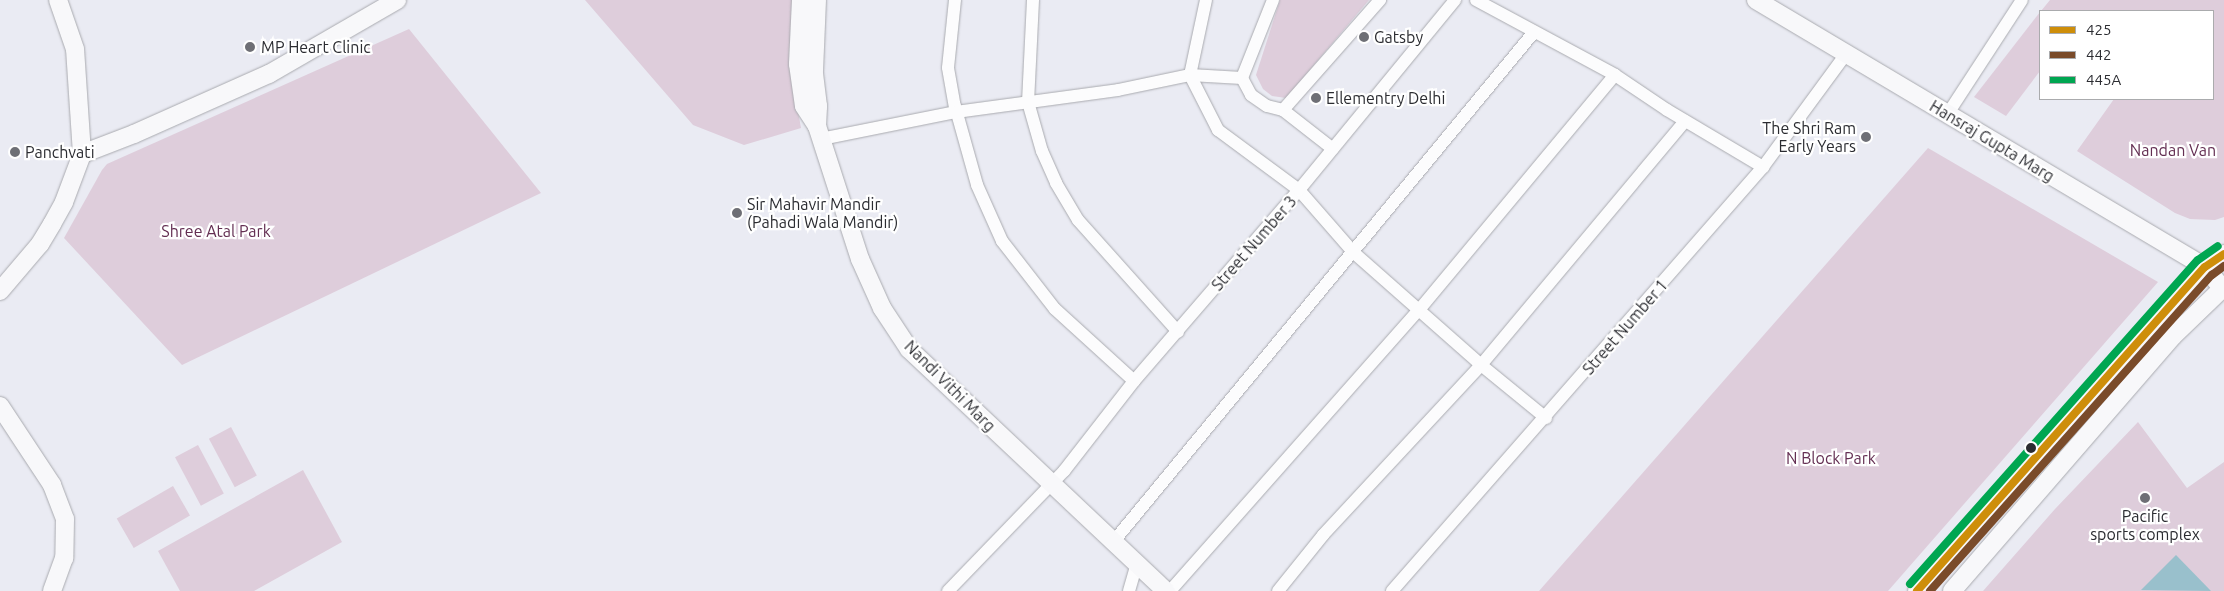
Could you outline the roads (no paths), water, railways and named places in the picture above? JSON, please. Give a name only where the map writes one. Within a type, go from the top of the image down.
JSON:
[{"type":"street","points":[[0,291],[40,244],[52,224],[64,202],[82,154],[74,50],[58,0]]},
{"type":"street","points":[[82,154],[134,134],[269,74],[398,0]]},
{"type":"street","name":"Nandi Vithi Marg","points":[[801,0],[798,64],[804,106],[819,133],[860,259],[882,308],[909,348],[1166,591]]},
{"type":"street","name":"Nandi Vithi Marg","points":[[817,0],[814,71],[819,133]]},
{"type":"street","points":[[955,0],[948,68],[956,112],[977,185],[1002,241],[1055,309],[1134,381]]},
{"type":"street","points":[[1032,0],[1028,102],[1042,152],[1056,183],[1078,220],[1178,332]]},
{"type":"street","points":[[1206,0],[1190,75],[1218,130],[1299,190],[1354,252],[1481,365],[1546,418]]},
{"type":"street","points":[[1242,78],[1273,0]]},
{"type":"street","points":[[1282,110],[1380,0]]},
{"type":"street","name":"Street Number 3","points":[[948,591],[1052,484],[1134,381],[1333,150],[1455,0]]},
{"type":"street","points":[[1476,0],[1615,75],[1685,121],[1763,167]]},
{"type":"street","name":"Hansraj Gupta Marg","points":[[1756,0],[2205,267],[2223,288]]},
{"type":"street","points":[[1947,115],[2022,0]]},
{"type":"street","points":[[1114,541],[1534,32]]},
{"type":"street","name":"Street Number 1","points":[[1392,591],[1546,418],[1763,167],[1846,54]]},
{"type":"street","points":[[819,133],[1118,90],[1190,75],[1242,78]]},
{"type":"street","points":[[1170,591],[1419,310],[1615,75]]},
{"type":"street","points":[[1242,78],[1252,95],[1267,106],[1282,110],[1333,150]]},
{"type":"street","points":[[1278,591],[1323,535],[1481,365],[1685,121]]},
{"type":"street","points":[[1917,591],[2205,267],[2224,254]]},
{"type":"street","points":[[1952,591],[2172,336],[2223,288]]},
{"type":"street","points":[[0,406],[52,485],[65,519],[64,558],[52,591]]},
{"type":"street","points":[[1129,591],[1137,563]]},
{"type":"water","points":[[2176,555],[2211,591],[2141,590]]},
{"type":"place","name":"Gatsby","points":[[1364,37]]},
{"type":"place","name":"MP Heart Clinic","points":[[250,47]]},
{"type":"place","name":"Ellementry Delhi","points":[[1316,98]]},
{"type":"place","name":"The Shri Ram Early Years","points":[[1866,137]]},
{"type":"place","name":"Panchvati","points":[[15,152]]},
{"type":"place","name":"Sir Mahavir Mandir (Pahadi Wala Mandir)","points":[[737,213]]},
{"type":"place","name":"Pacific sports complex","points":[[2145,498]]},
{"type":"park label","name":"Nandan Van","points":[[2173,150]]},
{"type":"park label","name":"Shree Atal Park","points":[[216,231]]},
{"type":"park label","name":"N Block Park","points":[[1831,458]]}]
